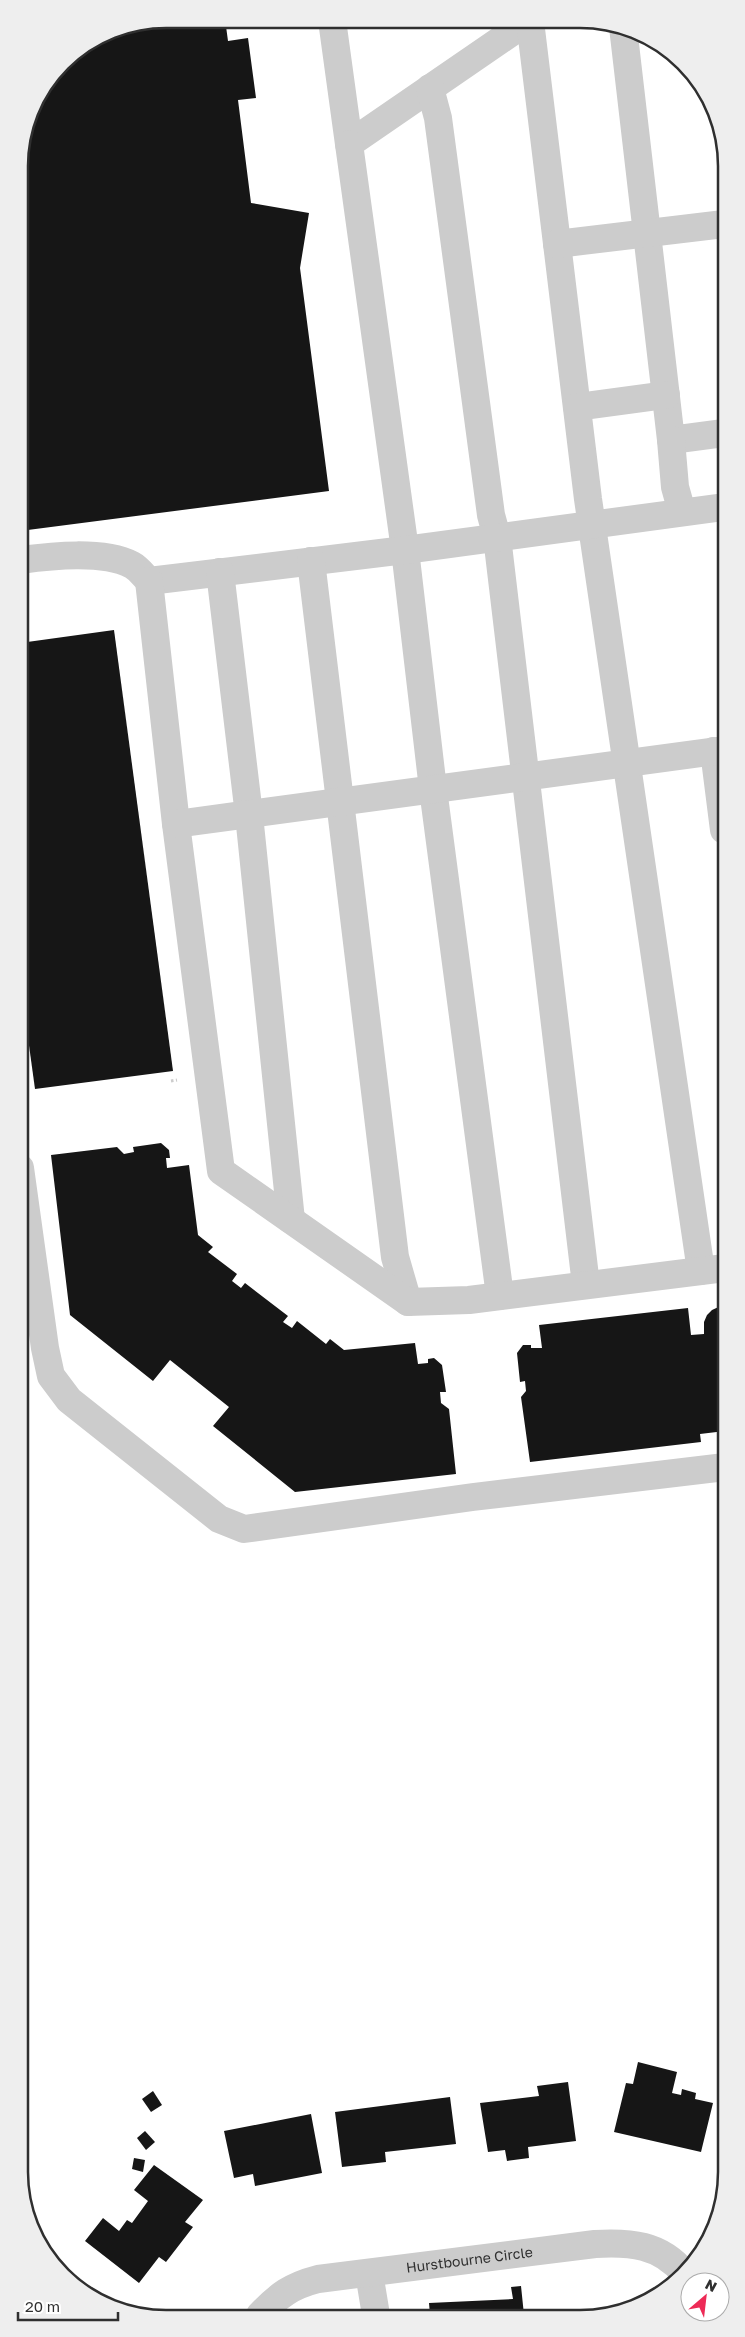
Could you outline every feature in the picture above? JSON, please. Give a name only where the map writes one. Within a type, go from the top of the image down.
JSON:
[{"type":"street","points":[[333,27],[405,550],[433,789],[500,1296]]},
{"type":"street","points":[[349,144],[520,27]]},
{"type":"street","points":[[28,559],[72,556],[116,559],[134,566],[149,581],[176,824],[221,1171],[408,1302],[469,1300],[713,1270],[627,763],[592,525],[530,27]]},
{"type":"street","points":[[624,35],[675,487],[682,512]]},
{"type":"street","points":[[430,88],[439,128],[491,515],[497,537],[586,1285]]},
{"type":"street","points":[[557,244],[718,225]]},
{"type":"street","points":[[577,407],[666,395]]},
{"type":"street","points":[[671,440],[718,433]]},
{"type":"street","points":[[149,581],[405,550],[718,508]]},
{"type":"street","points":[[311,561],[395,1257],[408,1302]]},
{"type":"street","points":[[220,572],[249,815],[291,1220]]},
{"type":"street","points":[[176,824],[718,750]]},
{"type":"street","points":[[28,1228],[44,1348],[51,1376],[69,1400],[111,1436],[219,1519],[244,1529],[473,1497],[717,1468]]},
{"type":"street","name":"Hurstbourne Circle","points":[[265,2310],[279,2295],[301,2283],[595,2244],[628,2242],[656,2251],[678,2267]]},
{"type":"street","points":[[369,2273],[373,2310]]},
{"type":"path","points":[[171,1081],[177,1080]]},
{"type":"building","points":[[166,27],[226,27],[228,41],[248,38],[256,98],[238,100],[251,203],[309,213],[300,268],[329,491],[28,530],[29,147],[32,130],[46,96],[68,68],[96,46],[130,32]]},
{"type":"building","points":[[114,630],[173,1071],[35,1089],[28,1038],[28,642]]},
{"type":"building","points":[[161,1143],[169,1150],[170,1158],[166,1158],[167,1168],[189,1165],[198,1235],[213,1247],[208,1252],[237,1274],[232,1281],[241,1288],[245,1283],[288,1316],[283,1322],[292,1328],[297,1321],[326,1344],[330,1339],[344,1350],[415,1343],[418,1364],[428,1363],[428,1359],[434,1358],[442,1365],[446,1392],[440,1392],[441,1403],[449,1409],[456,1474],[295,1492],[213,1426],[229,1407],[170,1360],[153,1381],[70,1315],[51,1155],[117,1147],[124,1154],[134,1152],[133,1147]]},
{"type":"building","points":[[717,1307],[717,1432],[700,1434],[701,1442],[530,1462],[521,1397],[526,1391],[525,1381],[520,1382],[517,1353],[523,1345],[531,1345],[531,1348],[542,1348],[539,1325],[688,1308],[691,1335],[704,1334],[704,1322],[712,1310]]},
{"type":"building","points":[[638,2062],[677,2072],[672,2093],[681,2095],[682,2089],[696,2093],[695,2099],[713,2103],[701,2152],[614,2132],[626,2083],[633,2084]]},
{"type":"building","points":[[568,2082],[576,2141],[528,2147],[529,2158],[507,2161],[505,2150],[488,2152],[480,2103],[539,2096],[537,2086]]},
{"type":"building","points":[[153,2091],[162,2105],[151,2112],[142,2099]]},
{"type":"building","points":[[450,2097],[456,2144],[385,2152],[386,2162],[342,2167],[335,2112]]},
{"type":"building","points":[[311,2114],[322,2173],[255,2186],[253,2174],[234,2178],[224,2131]]},
{"type":"building","points":[[145,2131],[155,2142],[146,2150],[137,2138]]},
{"type":"building","points":[[134,2158],[145,2160],[143,2172],[132,2169]]},
{"type":"building","points":[[154,2165],[203,2200],[185,2222],[193,2227],[166,2262],[159,2257],[139,2283],[85,2241],[103,2218],[119,2231],[127,2220],[132,2223],[148,2201],[134,2190]]},
{"type":"building","points":[[521,2286],[523,2310],[430,2310],[429,2303],[513,2299],[511,2287]]}]
